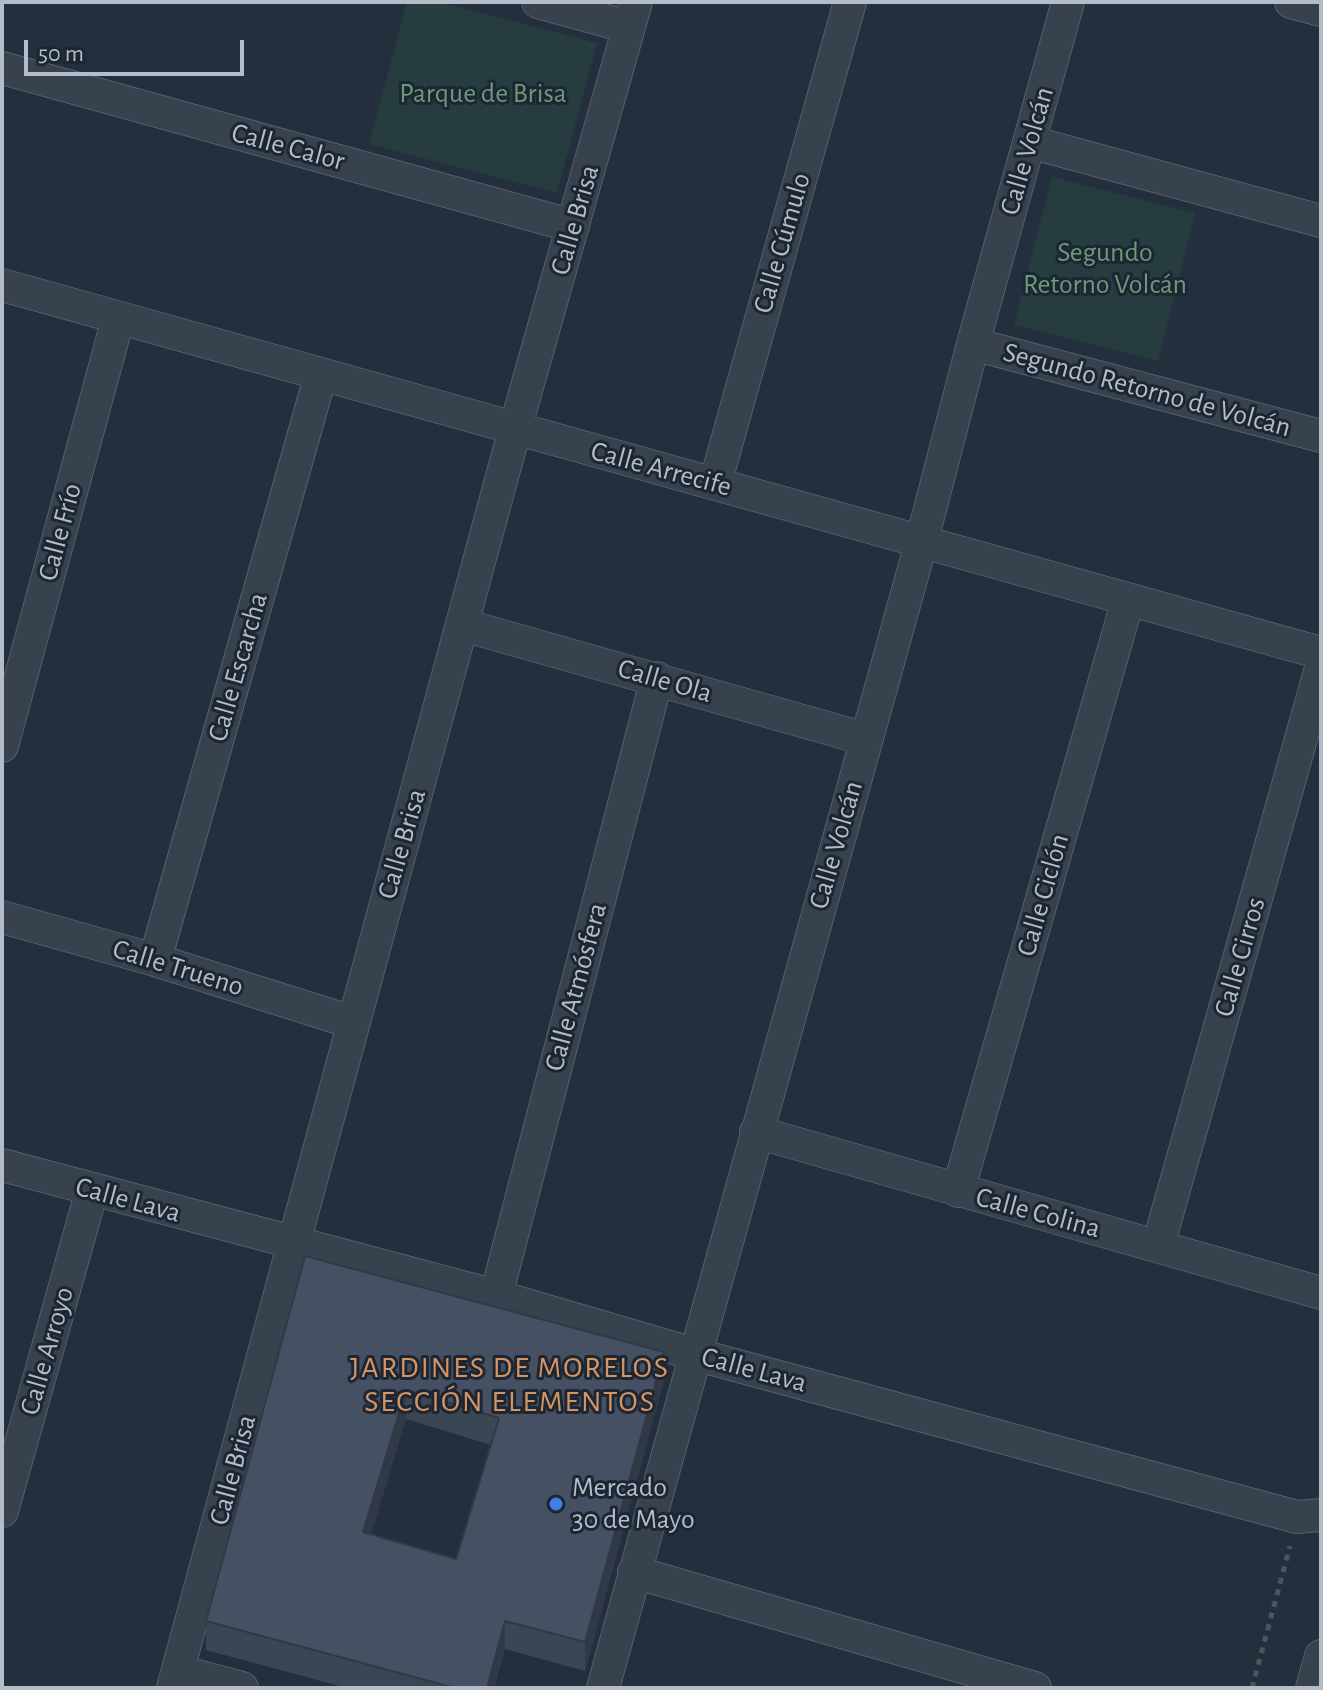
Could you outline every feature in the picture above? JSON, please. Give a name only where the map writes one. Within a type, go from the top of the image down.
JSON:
[{"type":"street","points":[[538,2],[633,14]]},
{"type":"street","name":"Calle Cúmulo","points":[[715,484],[850,2]]},
{"type":"street","name":"Calle Volcán","points":[[603,1688],[1068,2]]},
{"type":"street","points":[[1291,2],[1321,10]]},
{"type":"street","name":"Calle Brisa","points":[[175,1679],[515,429],[633,14]]},
{"type":"street","name":"Calle Calor","points":[[2,68],[573,226]]},
{"type":"street","points":[[1030,142],[1321,221]]},
{"type":"street","name":"Calle Arrecife","points":[[2,285],[1321,653]]},
{"type":"street","name":"Calle Frío","points":[[2,746],[118,319]]},
{"type":"street","name":"Segundo Retorno de Volcán","points":[[973,344],[1321,436]]},
{"type":"street","name":"Calle Escarcha","points":[[155,960],[321,374]]},
{"type":"street","name":"Calle Ciclón","points":[[958,1191],[1128,600]]},
{"type":"street","name":"Calle Ola","points":[[463,625],[866,739]]},
{"type":"street","name":"Calle Cirros","points":[[1158,1246],[1321,668]]},
{"type":"street","name":"Calle Atmósfera","points":[[496,1296],[657,678]]},
{"type":"street","name":"Calle Trueno","points":[[2,917],[155,960],[352,1022]]},
{"type":"street","name":"Calle Colina","points":[[756,1132],[1321,1293]]},
{"type":"street","name":"Calle Lava","points":[[2,1165],[496,1296],[694,1354],[1309,1516]]},
{"type":"street","name":"Calle Arroyo","points":[[2,1511],[92,1190]]},
{"type":"street","points":[[634,1572],[1035,1688]]},
{"type":"street","points":[[1312,1688],[1321,1656]]},
{"type":"street","points":[[175,1679],[242,1688]]},
{"type":"path","points":[[1252,1688],[1309,1516]]},
{"type":"green space","name":"Parque de Brisa","points":[[407,2],[440,2],[597,43],[557,193],[369,144]]},
{"type":"green space","name":"Segundo Retorno Volcán","points":[[1052,177],[1195,213],[1158,361],[1014,325]]},
{"type":"building","name":"Mercado 30 de Mayo","points":[[305,1256],[664,1352],[585,1642],[505,1621],[487,1688],[455,1688],[206,1621]],"holes":[[[406,1390],[499,1418],[456,1559],[363,1532]]]},
{"type":"place","name":"Mercado 30 de Mayo","points":[[556,1504]]},
{"type":"district","name":"JARDINES DE MORELOS SECCIÓN ELEMENTOS","points":[[510,1385]]}]
